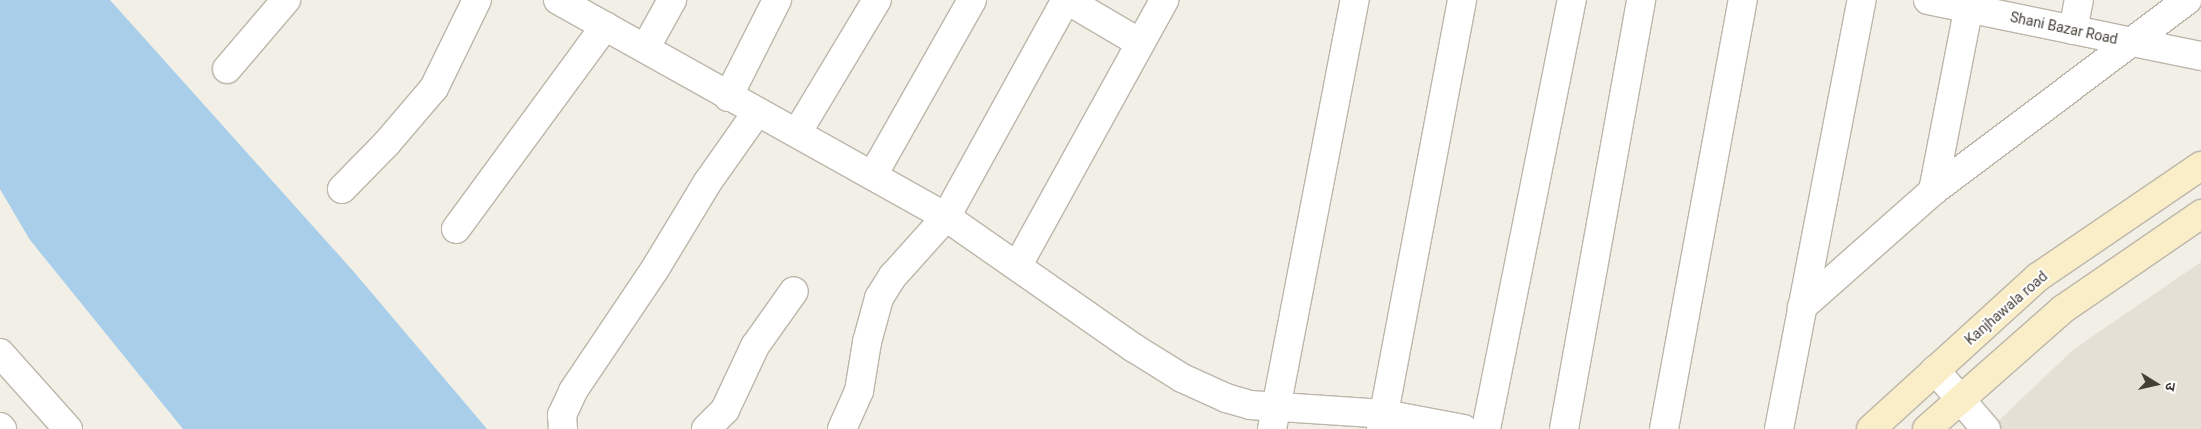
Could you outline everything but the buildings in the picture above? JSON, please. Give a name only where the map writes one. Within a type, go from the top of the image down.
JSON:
[{"type":"main road","name":"Kanjhawala road","points":[[1870,429],[2038,276],[2201,166]]},
{"type":"main road","points":[[1927,429],[2064,309],[2201,214]]},
{"type":"street","points":[[227,69],[286,0]]},
{"type":"street","points":[[342,189],[388,144],[434,88],[477,0]]},
{"type":"street","points":[[646,47],[672,0]]},
{"type":"street","points":[[728,97],[778,0]]},
{"type":"street","points":[[797,133],[877,0]]},
{"type":"street","points":[[873,175],[972,0]]},
{"type":"street","points":[[842,429],[859,391],[867,342],[879,298],[893,276],[946,217],[1066,0],[1140,43]]},
{"type":"street","points":[[1018,265],[1164,0]]},
{"type":"street","points":[[1274,418],[1355,0]]},
{"type":"street","points":[[1382,422],[1462,0]]},
{"type":"street","points":[[1486,429],[1572,0]]},
{"type":"street","points":[[1564,429],[1641,0]]},
{"type":"street","points":[[1664,429],[1743,0]]},
{"type":"street","points":[[1779,429],[1862,0]]},
{"type":"street","name":"Shani Bazar Road","points":[[1928,0],[1969,4],[2072,30],[2201,56]]},
{"type":"street","points":[[2072,30],[2079,0]]},
{"type":"street","points":[[1802,307],[1933,191],[2187,0]]},
{"type":"street","points":[[561,1],[646,47],[728,97],[797,133],[946,217],[1018,265],[1134,348],[1182,378],[1226,398],[1250,405],[1274,418],[1382,422],[1464,429]]},
{"type":"street","points":[[1933,191],[1969,4]]},
{"type":"street","points":[[456,229],[606,26]]},
{"type":"street","points":[[563,429],[562,415],[574,391],[655,269],[706,183],[757,112]]},
{"type":"street","points":[[706,429],[725,410],[754,346],[794,291]]},
{"type":"street","points":[[0,353],[68,429]]},
{"type":"street","points":[[1935,370],[1986,429]]},
{"type":"shaded area","points":[[2201,262],[2201,429],[1990,429],[2074,349]]},
{"type":"water","points":[[0,0],[110,0],[354,272],[487,429],[183,429],[30,240],[0,189]]}]
